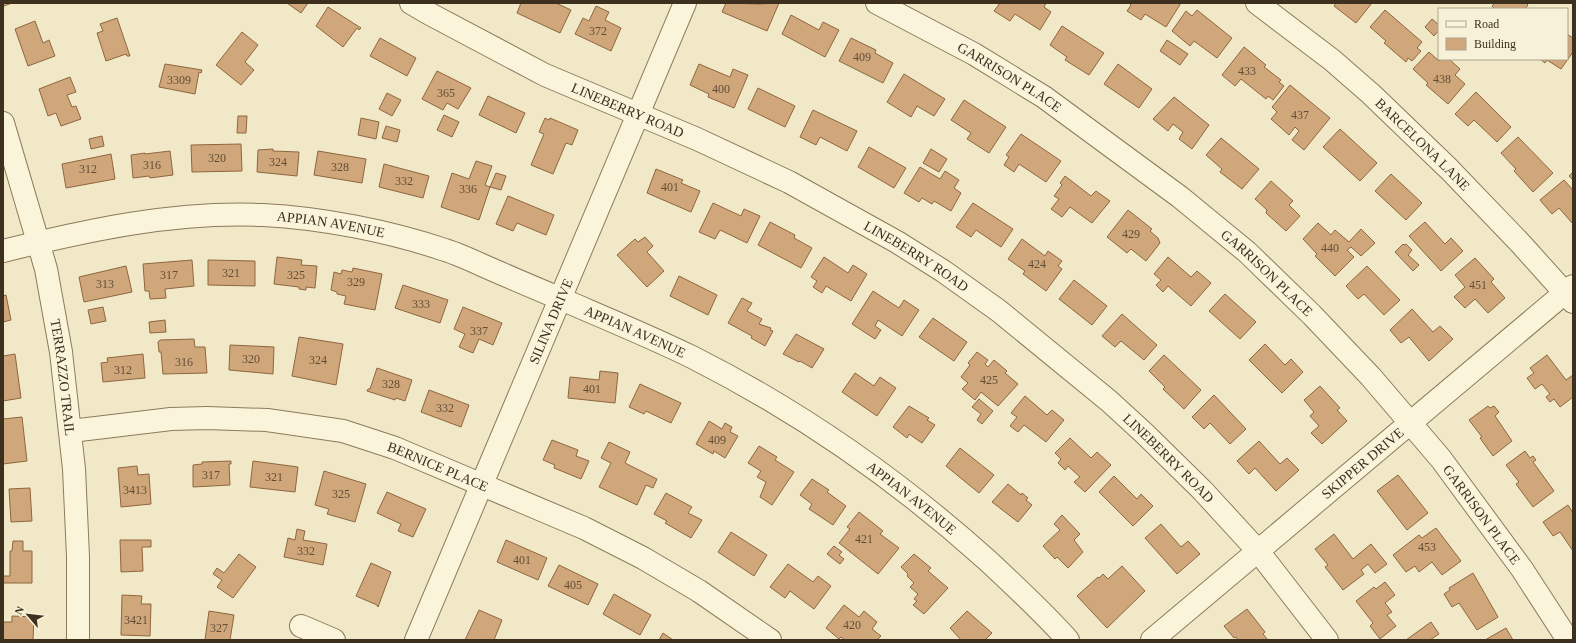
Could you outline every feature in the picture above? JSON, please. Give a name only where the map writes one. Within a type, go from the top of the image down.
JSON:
[{"type":"street","name":"LINEBERRY ROAD","points":[[411,3],[428,14],[545,75],[697,138],[789,182],[897,242],[943,271],[999,311],[1109,401],[1145,434],[1203,491],[1258,551],[1327,640]]},
{"type":"street","name":"SILINA DRIVE","points":[[416,640],[684,3]]},
{"type":"street","name":"GARRISON PLACE","points":[[877,3],[974,54],[1044,97],[1203,214],[1247,252],[1371,377],[1441,459],[1522,568],[1568,640]]},
{"type":"street","name":"BARCELONA LANE","points":[[1257,3],[1332,60],[1371,94],[1449,169],[1570,294]]},
{"type":"street","name":"TERRAZZO TRAIL","points":[[3,123],[46,269],[60,344],[70,431],[78,556],[78,640]]},
{"type":"street","name":"APPIAN AVENUE","points":[[3,251],[38,242],[143,222],[171,218],[217,215],[263,215],[319,220],[372,230],[446,250],[623,325],[693,358],[777,405],[828,437],[890,480],[949,526],[1024,594],[1068,640]]},
{"type":"street","name":"SKIPPER DRIVE","points":[[1152,640],[1411,423],[1570,294]]},
{"type":"street","name":"BERNICE PLACE","points":[[70,431],[171,419],[207,418],[267,420],[343,431],[395,448],[584,528],[643,558],[699,591],[770,640]]},
{"type":"street","points":[[301,626],[334,640]]},
{"type":"building","points":[[3,3],[12,3],[4,6]]},
{"type":"building","points":[[287,3],[308,3],[301,13]]},
{"type":"building","points":[[521,3],[556,3],[571,10],[560,33],[517,13]]},
{"type":"building","points":[[726,3],[779,3],[767,31],[722,12]]},
{"type":"building","points":[[1000,3],[1046,3],[1044,7],[1051,12],[1040,30],[1015,14],[1010,21],[994,11]]},
{"type":"building","points":[[1129,3],[1181,3],[1166,27],[1145,14],[1141,20],[1127,11],[1131,5]]},
{"type":"building","points":[[1336,3],[1372,3],[1356,23],[1334,6]]},
{"type":"building","points":[[1492,3],[1526,3],[1528,5],[1526,8],[1494,8],[1492,6],[1494,4]]},
{"type":"building","points":[[596,6],[609,12],[605,20],[621,28],[611,51],[575,34],[583,18],[589,21]]},
{"type":"building","points":[[328,7],[361,28],[359,30],[357,28],[343,47],[316,26]]},
{"type":"building","points":[[1197,10],[1232,38],[1217,58],[1194,41],[1190,46],[1172,31],[1186,11],[1192,16]]},
{"type":"building","points":[[1385,10],[1422,42],[1417,48],[1421,51],[1412,61],[1408,58],[1406,62],[1384,43],[1386,41],[1370,27]]},
{"type":"building","points":[[791,15],[819,30],[823,22],[839,30],[825,57],[782,34]]},
{"type":"building","points":[[117,18],[130,56],[127,56],[126,54],[106,61],[97,33],[103,31],[100,24]]},
{"type":"building","points":[[1432,19],[1438,24],[1438,31],[1434,36],[1425,27]]},
{"type":"building","points":[[35,21],[43,43],[49,40],[55,56],[28,66],[15,29]]},
{"type":"building","points":[[1062,26],[1104,53],[1089,75],[1065,60],[1067,57],[1050,45]]},
{"type":"building","points":[[242,32],[258,45],[245,62],[254,70],[241,85],[216,65]]},
{"type":"building","points":[[1568,35],[1573,38],[1573,52],[1568,59]]},
{"type":"building","points":[[380,38],[416,58],[407,76],[370,56]]},
{"type":"building","points":[[851,38],[876,50],[875,53],[893,63],[883,83],[839,61]]},
{"type":"building","points":[[1167,40],[1188,54],[1180,65],[1160,51]]},
{"type":"building","points":[[1244,47],[1266,65],[1264,67],[1281,80],[1279,82],[1284,86],[1273,100],[1268,96],[1266,99],[1241,79],[1235,86],[1222,75]]},
{"type":"building","points":[[1429,52],[1439,61],[1450,60],[1460,69],[1455,75],[1465,84],[1448,104],[1426,85],[1428,83],[1413,69]]},
{"type":"building","points":[[1547,60],[1567,60],[1561,69]]},
{"type":"building","points":[[165,64],[202,70],[201,73],[199,72],[195,94],[159,87]]},
{"type":"building","points":[[699,64],[730,77],[733,69],[748,75],[734,108],[708,97],[709,94],[690,85]]},
{"type":"building","points":[[1118,64],[1152,89],[1139,108],[1104,84]]},
{"type":"building","points":[[437,71],[471,88],[458,109],[447,103],[443,110],[422,99]]},
{"type":"building","points":[[904,74],[945,99],[934,116],[917,106],[911,117],[887,102]]},
{"type":"building","points":[[70,77],[76,92],[67,95],[72,107],[76,106],[81,119],[61,126],[56,113],[48,116],[39,89]]},
{"type":"building","points":[[1290,85],[1330,118],[1304,150],[1292,140],[1299,131],[1295,127],[1289,135],[1271,119],[1277,112],[1272,107]]},
{"type":"building","points":[[758,88],[795,106],[785,127],[748,109]]},
{"type":"building","points":[[1476,92],[1511,127],[1497,142],[1474,120],[1468,126],[1455,114]]},
{"type":"building","points":[[387,93],[401,100],[392,116],[379,109]]},
{"type":"building","points":[[488,96],[525,113],[516,133],[479,115]]},
{"type":"building","points":[[1174,97],[1209,125],[1192,149],[1179,139],[1183,132],[1173,124],[1168,131],[1153,119]]},
{"type":"building","points":[[964,100],[1006,127],[989,153],[967,139],[971,133],[951,120]]},
{"type":"building","points":[[813,110],[857,131],[847,151],[820,137],[816,145],[800,137]]},
{"type":"building","points":[[444,115],[459,122],[452,137],[437,130]]},
{"type":"building","points":[[238,116],[247,116],[246,133],[237,133]]},
{"type":"building","points":[[361,118],[379,122],[376,139],[358,135]]},
{"type":"building","points":[[545,118],[549,120],[550,118],[578,130],[572,145],[566,143],[553,174],[531,165],[544,134],[539,132]]},
{"type":"building","points":[[386,126],[400,130],[397,142],[382,138]]},
{"type":"building","points":[[1340,129],[1377,163],[1360,181],[1323,147]]},
{"type":"building","points":[[1021,134],[1061,161],[1046,182],[1019,164],[1014,172],[1004,165],[1009,157],[1006,155]]},
{"type":"building","points":[[102,136],[104,146],[91,149],[89,139]]},
{"type":"building","points":[[1518,137],[1553,173],[1533,192],[1514,171],[1516,169],[1501,153]]},
{"type":"building","points":[[1221,138],[1259,169],[1242,189],[1220,172],[1222,169],[1206,155]]},
{"type":"building","points":[[241,144],[242,171],[192,172],[191,145]]},
{"type":"building","points":[[869,147],[906,168],[894,188],[858,167]]},
{"type":"building","points":[[273,149],[273,151],[299,152],[297,176],[257,172],[258,150]]},
{"type":"building","points":[[931,149],[947,159],[939,172],[923,163]]},
{"type":"building","points":[[170,151],[173,175],[150,178],[149,176],[133,178],[131,155]]},
{"type":"building","points":[[318,151],[366,159],[362,183],[314,175]]},
{"type":"building","points":[[111,154],[115,179],[66,188],[62,164]]},
{"type":"building","points":[[476,161],[492,166],[485,185],[490,187],[479,220],[441,207],[452,173],[469,179]]},
{"type":"building","points":[[384,164],[429,176],[423,198],[379,187]]},
{"type":"building","points":[[920,167],[940,179],[945,171],[959,180],[954,188],[961,193],[951,211],[934,201],[932,204],[922,198],[919,202],[904,193]]},
{"type":"building","points":[[656,169],[683,180],[681,183],[700,191],[691,212],[647,193]]},
{"type":"building","points":[[1573,172],[1573,180],[1569,176]]},
{"type":"building","points":[[496,173],[506,176],[501,190],[490,187]]},
{"type":"building","points":[[1391,174],[1422,203],[1406,220],[1375,191]]},
{"type":"building","points":[[1065,176],[1091,196],[1096,191],[1110,201],[1092,223],[1070,207],[1062,217],[1051,209],[1059,199],[1054,196],[1062,185],[1060,183]]},
{"type":"building","points":[[1564,180],[1573,190],[1573,224],[1559,208],[1552,214],[1540,200]]},
{"type":"building","points":[[1271,181],[1293,201],[1289,205],[1300,216],[1286,231],[1266,213],[1267,210],[1255,199]]},
{"type":"building","points":[[508,196],[554,215],[546,235],[517,223],[513,231],[496,224]]},
{"type":"building","points":[[713,203],[741,216],[744,209],[760,216],[747,243],[720,230],[715,239],[699,232]]},
{"type":"building","points":[[973,203],[1013,229],[1001,247],[976,230],[971,237],[956,227]]},
{"type":"building","points":[[1128,210],[1152,229],[1150,231],[1158,238],[1160,243],[1146,261],[1131,249],[1127,253],[1107,237]]},
{"type":"building","points":[[770,222],[795,235],[794,238],[812,248],[801,268],[758,245]]},
{"type":"building","points":[[1425,222],[1445,244],[1451,238],[1463,251],[1441,271],[1409,236]]},
{"type":"building","points":[[1318,223],[1331,235],[1335,230],[1349,242],[1361,229],[1375,243],[1361,256],[1351,247],[1347,250],[1354,257],[1335,276],[1315,256],[1317,254],[1303,239]]},
{"type":"building","points":[[645,237],[653,246],[647,252],[664,271],[647,287],[617,255],[635,239],[638,242]]},
{"type":"building","points":[[1022,239],[1045,256],[1048,251],[1062,261],[1058,266],[1062,269],[1046,291],[1023,274],[1025,271],[1008,259]]},
{"type":"building","points":[[1403,244],[1406,244],[1412,250],[1408,255],[1419,265],[1413,271],[1395,252]]},
{"type":"building","points":[[277,257],[302,260],[301,265],[317,266],[315,288],[306,287],[306,290],[299,289],[299,287],[274,284]]},
{"type":"building","points":[[824,257],[848,273],[853,265],[867,274],[851,301],[826,286],[822,293],[813,287],[817,281],[811,277]]},
{"type":"building","points":[[1168,257],[1191,277],[1197,271],[1211,283],[1191,306],[1168,286],[1163,292],[1156,285],[1161,280],[1154,274]]},
{"type":"building","points":[[1475,258],[1494,279],[1491,282],[1505,298],[1488,313],[1475,299],[1465,308],[1454,297],[1465,287],[1455,275]]},
{"type":"building","points":[[192,260],[194,286],[165,289],[166,298],[150,299],[149,291],[145,291],[143,264]]},
{"type":"building","points":[[208,260],[255,261],[255,286],[208,285]]},
{"type":"building","points":[[126,266],[132,292],[84,302],[79,277]]},
{"type":"building","points":[[1367,266],[1400,300],[1384,315],[1364,294],[1358,299],[1346,286]]},
{"type":"building","points":[[353,268],[382,274],[375,310],[344,304],[346,296],[337,294],[337,292],[331,290],[334,272],[341,274],[342,270],[352,272]]},
{"type":"building","points":[[679,276],[717,295],[708,315],[670,296]]},
{"type":"building","points":[[1074,280],[1107,306],[1092,325],[1059,299]]},
{"type":"building","points":[[403,285],[448,300],[440,323],[395,308]]},
{"type":"building","points":[[873,291],[899,308],[904,300],[919,310],[902,336],[878,320],[875,326],[881,330],[875,339],[852,324]]},
{"type":"building","points":[[1225,294],[1256,322],[1240,339],[1209,311]]},
{"type":"building","points":[[6,295],[11,320],[3,322],[3,296]]},
{"type":"building","points":[[742,298],[752,303],[747,311],[762,319],[759,324],[771,328],[770,330],[773,331],[765,346],[751,338],[752,336],[728,323]]},
{"type":"building","points":[[103,307],[106,321],[91,324],[88,310]]},
{"type":"building","points":[[463,307],[502,323],[493,345],[479,339],[473,353],[459,347],[465,334],[454,329]]},
{"type":"building","points":[[1412,309],[1433,332],[1440,326],[1453,339],[1429,361],[1409,337],[1401,343],[1390,330]]},
{"type":"building","points":[[1122,314],[1157,345],[1144,360],[1121,341],[1115,347],[1102,336]]},
{"type":"building","points":[[933,318],[967,342],[954,361],[919,337]]},
{"type":"building","points":[[165,320],[166,332],[150,333],[149,322]]},
{"type":"building","points":[[796,334],[824,349],[812,368],[783,354]]},
{"type":"building","points":[[299,337],[343,344],[336,385],[292,376]]},
{"type":"building","points":[[194,339],[195,347],[205,347],[207,373],[163,374],[161,352],[159,352],[158,342],[160,340]]},
{"type":"building","points":[[1265,344],[1285,365],[1291,359],[1303,372],[1282,393],[1249,360]]},
{"type":"building","points":[[230,345],[274,347],[273,374],[229,370]]},
{"type":"building","points":[[977,352],[988,360],[985,364],[988,367],[994,360],[1007,371],[1005,373],[1018,384],[998,406],[981,392],[975,400],[962,389],[968,383],[961,377],[970,365],[968,363]]},
{"type":"building","points":[[15,354],[21,398],[3,401],[3,356]]},
{"type":"building","points":[[143,354],[145,378],[103,382],[101,363],[108,362],[107,358]]},
{"type":"building","points":[[1164,355],[1201,390],[1184,409],[1163,389],[1165,387],[1149,371]]},
{"type":"building","points":[[1547,355],[1566,380],[1573,375],[1573,397],[1560,407],[1554,399],[1550,402],[1546,397],[1550,394],[1542,384],[1535,389],[1527,378],[1534,373],[1530,368]]},
{"type":"building","points":[[377,368],[412,380],[405,401],[396,398],[395,400],[367,391],[370,389]]},
{"type":"building","points":[[600,371],[618,373],[615,403],[568,398],[570,377],[599,380]]},
{"type":"building","points":[[855,373],[874,386],[880,377],[896,388],[877,416],[842,392]]},
{"type":"building","points":[[640,384],[681,403],[671,423],[646,411],[644,414],[629,407]]},
{"type":"building","points":[[1320,386],[1340,408],[1337,410],[1347,421],[1322,444],[1311,433],[1319,426],[1310,416],[1314,412],[1304,400]]},
{"type":"building","points":[[429,390],[469,405],[461,427],[421,412]]},
{"type":"building","points":[[1214,395],[1246,429],[1230,444],[1210,423],[1204,429],[1192,417]]},
{"type":"building","points":[[1025,396],[1047,415],[1052,410],[1064,420],[1046,442],[1024,425],[1018,432],[1010,426],[1017,417],[1011,413]]},
{"type":"building","points":[[979,399],[993,411],[982,424],[977,420],[981,414],[972,407]]},
{"type":"building","points":[[909,406],[929,418],[927,420],[935,425],[922,443],[909,434],[907,438],[893,427]]},
{"type":"building","points":[[1488,406],[1490,408],[1494,406],[1499,412],[1495,416],[1512,441],[1493,456],[1480,438],[1482,437],[1469,420]]},
{"type":"building","points":[[22,417],[27,461],[3,464],[3,419]]},
{"type":"building","points":[[709,421],[722,429],[725,423],[732,427],[730,432],[738,436],[725,458],[714,451],[713,454],[696,444]]},
{"type":"building","points":[[1070,438],[1091,458],[1097,452],[1111,465],[1085,492],[1074,482],[1080,477],[1068,466],[1065,470],[1058,463],[1061,459],[1055,453]]},
{"type":"building","points":[[552,440],[578,450],[576,456],[589,461],[581,479],[554,468],[555,465],[543,460]]},
{"type":"building","points":[[1259,441],[1280,464],[1287,458],[1299,470],[1276,491],[1255,468],[1249,474],[1237,461]]},
{"type":"building","points":[[609,442],[630,452],[625,463],[657,479],[653,488],[646,485],[637,505],[599,487],[611,463],[601,458]]},
{"type":"building","points":[[759,446],[777,457],[775,460],[794,472],[772,505],[760,497],[766,482],[757,477],[761,471],[748,463]]},
{"type":"building","points":[[960,448],[994,475],[979,493],[946,466]]},
{"type":"building","points":[[1525,451],[1530,458],[1533,456],[1536,460],[1533,462],[1554,491],[1533,507],[1516,484],[1519,482],[1506,465]]},
{"type":"building","points":[[231,461],[231,464],[229,464],[230,485],[193,487],[193,465],[202,464],[202,462]]},
{"type":"building","points":[[253,461],[298,467],[295,492],[250,487]]},
{"type":"building","points":[[137,466],[138,475],[149,474],[151,504],[121,507],[118,468]]},
{"type":"building","points":[[324,471],[366,484],[355,522],[327,514],[329,509],[315,505]]},
{"type":"building","points":[[1398,475],[1428,513],[1407,530],[1377,491]]},
{"type":"building","points":[[1114,476],[1137,499],[1141,494],[1153,506],[1133,526],[1099,492]]},
{"type":"building","points":[[812,479],[829,490],[827,492],[846,506],[833,525],[809,509],[812,504],[800,495]]},
{"type":"building","points":[[1008,484],[1021,495],[1022,493],[1028,498],[1026,500],[1032,505],[1018,522],[992,502]]},
{"type":"building","points":[[30,488],[32,521],[11,522],[9,489]]},
{"type":"building","points":[[387,492],[426,509],[413,537],[398,531],[401,524],[377,513]]},
{"type":"building","points":[[666,493],[692,507],[688,513],[702,520],[691,538],[665,523],[667,521],[654,514]]},
{"type":"building","points":[[1568,505],[1573,513],[1573,551],[1560,532],[1553,536],[1543,522]]},
{"type":"building","points":[[859,512],[883,531],[880,534],[899,548],[878,574],[839,543],[850,529],[847,527]]},
{"type":"building","points":[[1062,515],[1080,534],[1074,540],[1083,552],[1068,568],[1057,557],[1055,559],[1043,546],[1060,530],[1054,524]]},
{"type":"building","points":[[1161,524],[1181,547],[1188,541],[1200,554],[1177,574],[1145,538]]},
{"type":"building","points":[[1436,528],[1461,561],[1442,575],[1432,562],[1419,572],[1415,566],[1406,572],[1393,555],[1419,535],[1422,538]]},
{"type":"building","points":[[297,529],[305,531],[303,540],[327,544],[323,565],[284,557],[288,538],[295,540]]},
{"type":"building","points":[[731,532],[767,555],[754,576],[718,552]]},
{"type":"building","points":[[1334,534],[1353,559],[1371,544],[1387,564],[1375,573],[1368,564],[1361,570],[1364,574],[1343,590],[1325,567],[1328,565],[1315,549]]},
{"type":"building","points":[[120,540],[151,540],[151,547],[142,547],[143,571],[121,572]]},
{"type":"building","points":[[506,540],[547,558],[538,580],[497,562]]},
{"type":"building","points":[[13,541],[23,541],[23,551],[32,551],[32,583],[3,583],[3,576],[10,576],[10,551],[12,551]]},
{"type":"building","points":[[834,546],[842,552],[839,555],[844,559],[840,564],[827,554]]},
{"type":"building","points":[[239,554],[256,567],[233,598],[217,587],[222,580],[213,574],[217,568],[224,573]]},
{"type":"building","points":[[914,554],[931,568],[928,571],[948,588],[924,614],[913,605],[917,601],[914,599],[918,594],[910,587],[914,583],[901,567]]},
{"type":"building","points":[[371,563],[391,572],[378,607],[377,605],[356,596]]},
{"type":"building","points":[[788,564],[813,582],[818,576],[831,586],[814,609],[790,591],[785,598],[770,587]]},
{"type":"building","points":[[559,565],[598,584],[588,605],[548,586]]},
{"type":"building","points":[[1122,566],[1145,591],[1107,628],[1077,596],[1098,577],[1099,578],[1103,574],[1108,579]]},
{"type":"building","points":[[1473,573],[1498,617],[1477,630],[1459,603],[1452,607],[1444,594],[1450,590],[1449,588]]},
{"type":"building","points":[[1385,582],[1395,595],[1385,603],[1392,612],[1387,615],[1396,626],[1380,639],[1370,626],[1373,623],[1356,601],[1374,587],[1376,589]]},
{"type":"building","points":[[614,594],[651,615],[640,635],[603,614]]},
{"type":"building","points":[[122,595],[142,596],[141,604],[151,604],[150,636],[121,635]]},
{"type":"building","points":[[844,605],[859,617],[864,611],[877,622],[872,629],[881,636],[877,640],[845,640],[841,637],[839,639],[826,628]]},
{"type":"building","points":[[1247,609],[1265,632],[1263,634],[1268,640],[1238,640],[1236,637],[1234,638],[1224,626]]},
{"type":"building","points":[[479,610],[502,620],[494,640],[465,640]]},
{"type":"building","points":[[209,611],[234,615],[230,640],[205,640]]},
{"type":"building","points":[[967,611],[992,633],[985,640],[961,640],[950,628]]},
{"type":"building","points":[[12,616],[34,617],[33,640],[3,640],[3,622],[12,622]]},
{"type":"building","points":[[1431,622],[1439,634],[1430,640],[1406,640]]},
{"type":"building","points":[[1506,628],[1513,640],[1485,640]]},
{"type":"building","points":[[663,633],[673,640],[659,640]]}]
